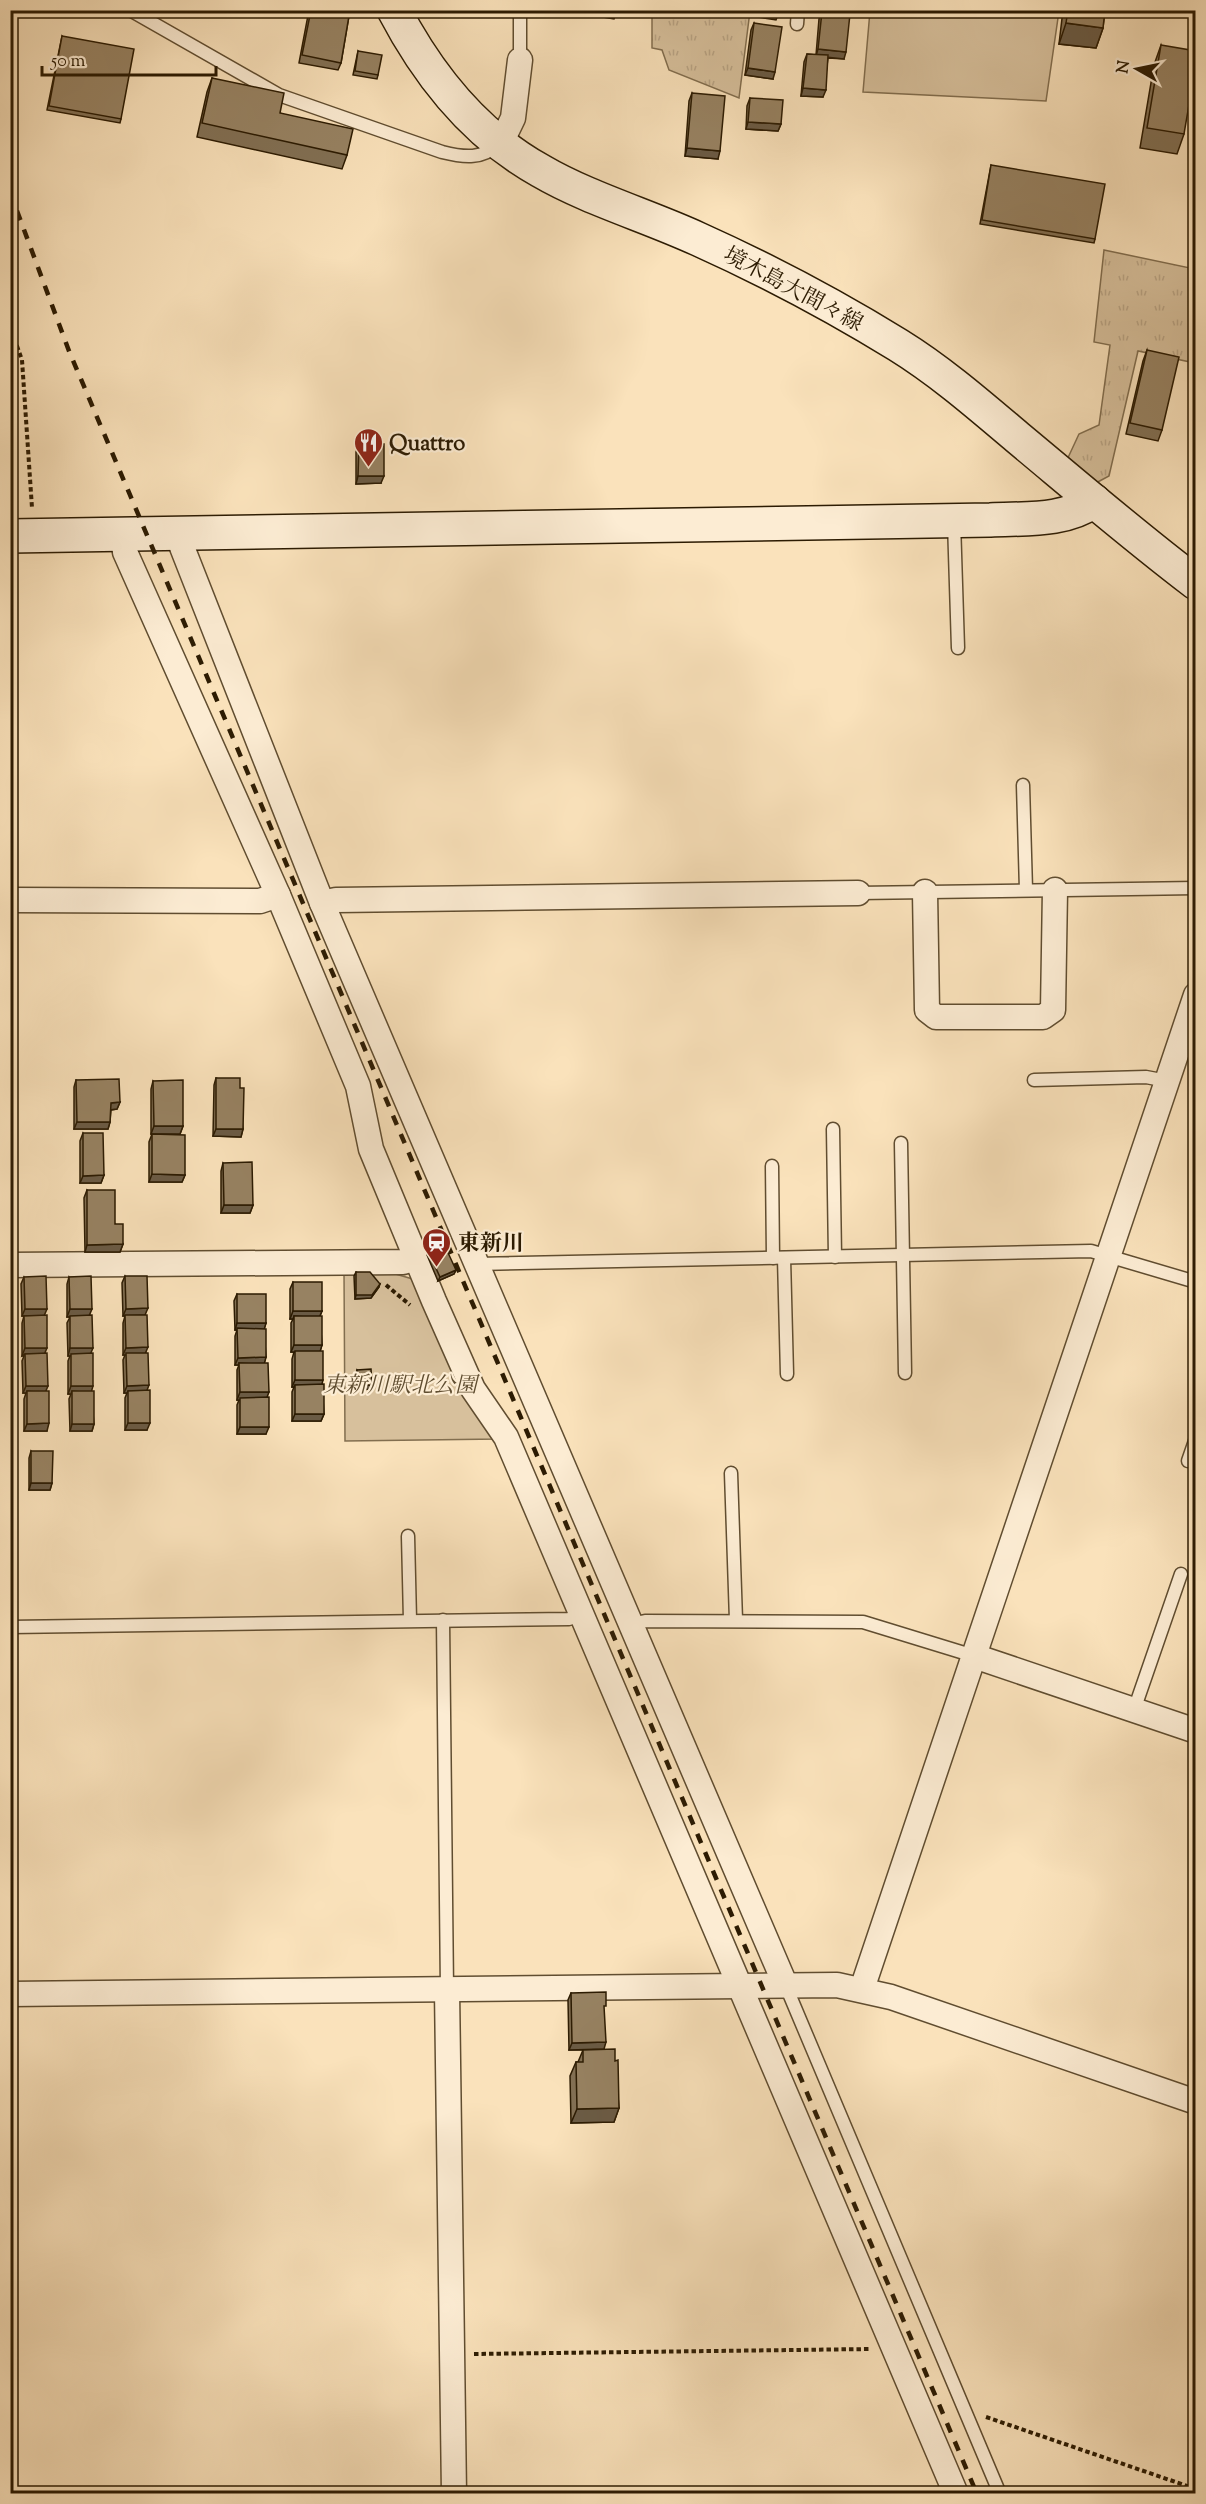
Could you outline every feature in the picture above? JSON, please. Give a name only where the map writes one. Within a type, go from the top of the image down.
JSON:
[{"type":"street","name":"境木島大間々線","points":[[394,10],[435,77],[452,98],[501,143],[544,173],[696,238],[791,282],[900,346],[955,385],[1196,583]]},
{"type":"street","points":[[501,143],[513,118],[520,60]]},
{"type":"street","points":[[22,536],[954,521],[1062,517],[1094,501]]},
{"type":"street","points":[[181,534],[182,548],[322,903],[478,1264],[540,1419],[631,1624],[785,1984]]},
{"type":"street","points":[[123,535],[125,552],[278,895],[358,1086],[371,1149],[472,1389],[506,1437],[956,2493]]},
{"type":"street","points":[[924,892],[927,1010],[936,1017],[1043,1017],[1053,1010],[1055,890]]},
{"type":"street","points":[[322,903],[336,900],[858,893]]},
{"type":"street","points":[[10,900],[260,901],[278,895]]},
{"type":"street","points":[[862,1989],[1196,995]]},
{"type":"street","points":[[10,1265],[403,1262],[417,1257]]},
{"type":"street","points":[[974,1656],[1196,1731]]},
{"type":"street","points":[[10,1995],[826,1984],[862,1989],[1196,2102]]},
{"type":"street","points":[[447,1990],[454,2493]]},
{"type":"lane","points":[[130,10],[279,95],[464,157],[487,154],[501,143]]},
{"type":"lane","points":[[520,10],[520,60]]},
{"type":"lane","points":[[797,24],[798,10]]},
{"type":"lane","points":[[954,521],[958,648]]},
{"type":"lane","points":[[1023,785],[1026,890]]},
{"type":"lane","points":[[858,893],[1196,888]]},
{"type":"lane","points":[[1034,1080],[1146,1077],[1167,1081]]},
{"type":"lane","points":[[833,1129],[835,1257]]},
{"type":"lane","points":[[901,1143],[905,1373]]},
{"type":"lane","points":[[771,1166],[787,1374]]},
{"type":"lane","points":[[478,1264],[1091,1251],[1196,1282]]},
{"type":"lane","points":[[1188,1461],[1196,1438]]},
{"type":"lane","points":[[731,1473],[736,1620]]},
{"type":"lane","points":[[408,1536],[410,1620]]},
{"type":"lane","points":[[1134,1710],[1181,1574]]},
{"type":"lane","points":[[10,1627],[570,1619],[581,1615]]},
{"type":"lane","points":[[443,1620],[447,1990]]},
{"type":"lane","points":[[631,1624],[645,1621],[736,1620],[863,1622],[974,1656]]},
{"type":"lane","points":[[785,1984],[1000,2493]]},
{"type":"path","points":[[10,343],[17,346],[24,371],[22,536]]},
{"type":"path","points":[[379,1280],[412,1307]]},
{"type":"path","points":[[452,2354],[881,2349],[893,2345]]},
{"type":"path","points":[[965,2411],[1196,2489]]},
{"type":"green space","points":[[646,11],[750,11],[739,98],[669,70],[662,50],[652,48],[652,12]]},
{"type":"green space","points":[[870,11],[1059,11],[1046,101],[863,92]]},
{"type":"green space","points":[[1104,250],[1195,269],[1195,363],[1138,351],[1109,476],[1094,484],[1066,462],[1079,434],[1099,425],[1110,345],[1094,342]]},
{"type":"green space","name":"東新川駅北公園","points":[[344,1271],[392,1273],[416,1280],[498,1439],[345,1441]]},
{"type":"building","points":[[311,10],[350,10],[341,63],[302,55]]},
{"type":"building","points":[[1068,10],[1105,10],[1103,28],[1066,23]]},
{"type":"building","points":[[822,12],[850,14],[846,52],[818,49]]},
{"type":"building","points":[[754,23],[782,27],[775,72],[748,68]]},
{"type":"building","points":[[62,36],[134,49],[121,119],[49,106]]},
{"type":"building","points":[[1161,45],[1196,51],[1196,64],[1184,134],[1147,128]]},
{"type":"building","points":[[358,51],[382,55],[378,75],[355,71]]},
{"type":"building","points":[[807,54],[828,55],[826,90],[803,88]]},
{"type":"building","points":[[212,78],[284,93],[280,113],[353,129],[347,155],[202,123]]},
{"type":"building","points":[[692,93],[725,96],[720,151],[687,148]]},
{"type":"building","points":[[750,98],[783,100],[781,124],[748,122]]},
{"type":"building","points":[[991,165],[1105,184],[1095,239],[982,220]]},
{"type":"building","points":[[1147,350],[1179,357],[1162,430],[1130,423]]},
{"type":"building","name":"Quattro","points":[[359,444],[384,444],[384,476],[358,476]]},
{"type":"building","points":[[216,1078],[240,1078],[240,1088],[244,1088],[243,1129],[216,1129]]},
{"type":"building","points":[[119,1079],[120,1102],[111,1103],[110,1122],[77,1122],[76,1080]]},
{"type":"building","points":[[183,1080],[183,1126],[154,1126],[153,1081]]},
{"type":"building","points":[[83,1133],[103,1133],[104,1175],[83,1176]]},
{"type":"building","points":[[152,1134],[185,1135],[185,1175],[152,1174]]},
{"type":"building","points":[[252,1162],[253,1205],[224,1205],[223,1163]]},
{"type":"building","points":[[87,1190],[115,1190],[115,1224],[123,1224],[123,1244],[87,1245]]},
{"type":"building","points":[[444,1244],[456,1270],[440,1277],[428,1251]]},
{"type":"building","points":[[356,1272],[370,1272],[380,1284],[372,1295],[356,1295]]},
{"type":"building","points":[[46,1276],[47,1309],[25,1309],[24,1277]]},
{"type":"building","points":[[91,1276],[92,1309],[70,1309],[69,1277]]},
{"type":"building","points":[[125,1276],[147,1276],[148,1308],[126,1309]]},
{"type":"building","points":[[293,1282],[322,1282],[322,1311],[293,1311]]},
{"type":"building","points":[[237,1294],[266,1294],[266,1323],[237,1323]]},
{"type":"building","points":[[47,1315],[47,1348],[25,1348],[24,1316]]},
{"type":"building","points":[[92,1315],[93,1348],[70,1348],[70,1316]]},
{"type":"building","points":[[125,1315],[147,1315],[148,1347],[126,1348]]},
{"type":"building","points":[[294,1316],[322,1316],[322,1345],[294,1345]]},
{"type":"building","points":[[237,1328],[266,1329],[266,1357],[238,1358]]},
{"type":"building","points":[[295,1351],[323,1351],[323,1380],[295,1380]]},
{"type":"building","points":[[47,1353],[48,1386],[26,1386],[25,1354]]},
{"type":"building","points":[[93,1353],[93,1386],[71,1386],[71,1354]]},
{"type":"building","points":[[126,1353],[148,1353],[149,1385],[127,1386]]},
{"type":"building","points":[[239,1363],[268,1363],[269,1392],[240,1392]]},
{"type":"building","points":[[371,1369],[372,1385],[358,1386],[357,1370]]},
{"type":"building","points":[[324,1384],[324,1414],[295,1414],[295,1385]]},
{"type":"building","points":[[150,1390],[150,1423],[128,1423],[128,1391]]},
{"type":"building","points":[[27,1391],[49,1391],[49,1423],[27,1424]]},
{"type":"building","points":[[72,1391],[94,1391],[94,1424],[72,1424]]},
{"type":"building","points":[[269,1397],[269,1427],[240,1427],[240,1398]]},
{"type":"building","points":[[31,1451],[53,1451],[52,1483],[31,1483]]},
{"type":"building","points":[[606,1992],[606,2006],[604,2006],[606,2042],[572,2043],[571,1993]]},
{"type":"building","points":[[615,2049],[615,2061],[618,2060],[619,2108],[577,2109],[576,2062],[583,2062],[583,2050]]},
{"type":"railway","points":[[10,192],[69,351],[977,2494]]},
{"type":"place","name":"Quattro","points":[[368,468]]},
{"type":"place","name":"東新川","points":[[437,1268]]}]
